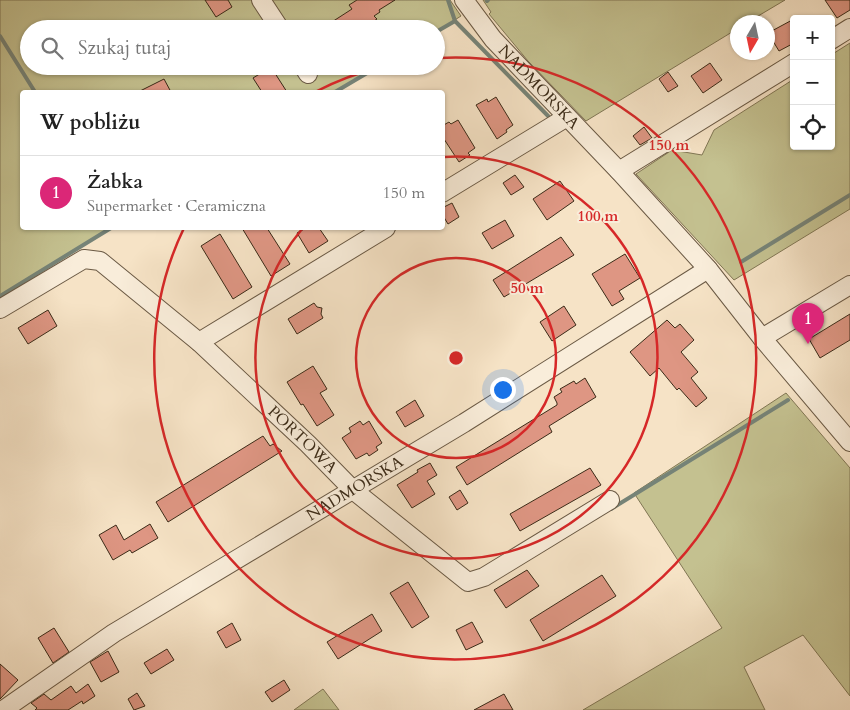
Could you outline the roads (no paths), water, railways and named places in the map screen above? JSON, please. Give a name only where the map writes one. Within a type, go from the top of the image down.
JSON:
[{"type":"street","points":[[261,0],[274,20]]},
{"type":"street","name":"NADMORSKA","points":[[464,0],[493,39],[620,171],[708,269],[762,338],[850,442]]},
{"type":"street","points":[[835,37],[850,28]]},
{"type":"street","points":[[620,171],[790,65]]},
{"type":"street","points":[[445,191],[567,117]]},
{"type":"street","points":[[199,342],[383,230]]},
{"type":"street","name":"PORTOWA","points":[[0,309],[84,259],[100,261],[199,342],[308,444],[353,490],[468,582],[484,577],[610,500]]},
{"type":"street","name":"NADMORSKA","points":[[3,710],[114,633],[464,423],[708,269]]},
{"type":"street","points":[[762,338],[850,285]]},
{"type":"waterway","points":[[448,0],[455,21],[552,120]]},
{"type":"waterway","points":[[445,27],[455,21]]},
{"type":"waterway","points":[[0,36],[20,68]]},
{"type":"waterway","points":[[24,75],[34,90]]},
{"type":"waterway","points":[[338,90],[364,75]]},
{"type":"waterway","points":[[741,262],[850,195]]},
{"type":"waterway","points":[[0,296],[108,230]]},
{"type":"waterway","points":[[611,509],[788,400]]},
{"type":"place","name":"Żabka","points":[[808,344]]}]
